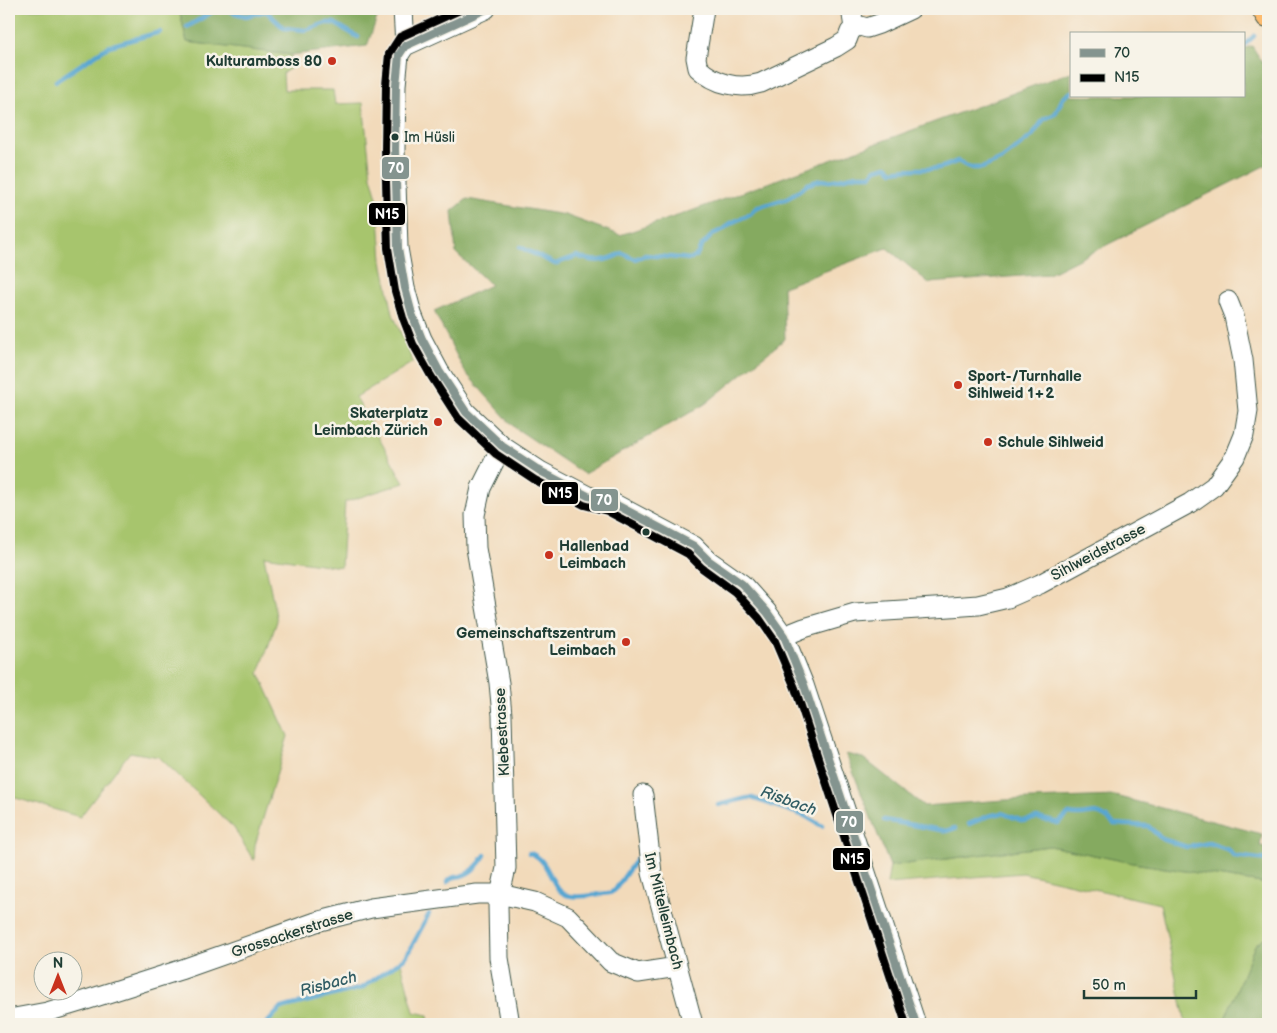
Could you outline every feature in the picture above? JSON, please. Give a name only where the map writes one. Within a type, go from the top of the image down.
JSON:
[{"type":"main road","points":[[1264,9],[1268,16]]},
{"type":"street","points":[[403,9],[405,46]]},
{"type":"street","points":[[486,9],[405,46],[400,51],[397,66],[395,149],[398,248],[404,288],[419,331],[439,371],[466,412],[502,446],[540,471],[588,496],[611,502],[694,546],[708,560],[742,584],[767,612],[784,636],[804,685],[916,1024]]},
{"type":"street","points":[[704,9],[696,58],[698,68],[715,81],[738,86],[751,86],[761,83],[836,47],[846,40],[854,28],[860,26],[867,28],[911,9]]},
{"type":"street","points":[[854,9],[854,28]]},
{"type":"street","name":"Sihlweidstrasse","points":[[784,636],[855,613],[959,606],[1008,598],[1040,584],[1190,503],[1214,486],[1235,457],[1244,434],[1248,411],[1243,360],[1234,316],[1228,301]]},
{"type":"street","name":"Klebestrasse","points":[[502,446],[481,488],[475,515],[476,548],[499,682],[502,715],[506,868],[498,904],[499,958],[510,1024]]},
{"type":"street","name":"Im Mittelleimbach","points":[[643,795],[652,873],[693,1024]]},
{"type":"street","name":"Grossackerstrasse","points":[[9,1019],[48,1012],[80,1002],[180,970],[316,922],[371,908],[477,894],[500,894],[535,902],[568,917],[611,962],[638,973],[677,967]]},
{"type":"green space","points":[[9,9],[179,9],[187,42],[291,55],[291,68],[283,73],[284,90],[333,90],[335,104],[363,103],[371,176],[378,201],[382,261],[393,314],[413,362],[356,397],[404,483],[345,502],[341,567],[264,556],[277,621],[259,673],[288,736],[255,845],[254,861],[234,828],[159,757],[130,752],[80,817],[9,796]]},
{"type":"green space","points":[[179,9],[380,9],[367,46],[291,55],[187,42]]},
{"type":"green space","points":[[1252,46],[1268,71],[1268,164],[1049,274],[929,283],[887,248],[783,287],[785,339],[705,404],[584,474],[514,427],[465,372],[434,311],[491,285],[456,253],[452,211],[467,199],[565,215],[620,235],[683,214],[1070,72],[1070,98],[1244,98],[1244,49]]},
{"type":"green space","points":[[846,754],[863,758],[924,806],[1004,800],[1115,796],[1262,834],[1260,846],[1268,847],[1268,884],[1133,863],[1050,846],[890,866]]},
{"type":"green space","points":[[1050,846],[1133,863],[1268,884],[1268,935],[1255,945],[1223,1024],[1186,1024],[1160,904],[1023,873],[887,884],[890,866]]},
{"type":"green space","points":[[1268,935],[1268,1024],[1223,1024],[1255,945]]},
{"type":"green space","points":[[401,963],[414,1012],[428,1015],[429,1024],[266,1024],[281,1008],[362,988]]},
{"type":"waterway","points":[[187,27],[217,9]]},
{"type":"waterway","points":[[231,9],[232,12],[246,16],[266,11],[284,28],[306,30],[326,23],[334,23],[358,37]]},
{"type":"waterway","points":[[56,81],[109,46],[160,32]]},
{"type":"waterway","points":[[1244,45],[1254,36]]},
{"type":"waterway","points":[[520,247],[555,264],[577,256],[589,260],[600,260],[622,253],[635,259],[645,255],[691,259],[697,255],[701,247],[713,234],[750,214],[756,208],[788,198],[808,184],[821,180],[830,181],[857,175],[871,175],[876,169],[887,166],[893,171],[932,169],[958,161],[970,168],[982,168],[1002,159],[1032,136],[1044,119],[1055,114],[1063,98],[1070,93]]},
{"type":"waterway","name":"Risbach","points":[[718,805],[752,798],[805,816],[822,826]]},
{"type":"waterway","name":"Risbach","points":[[969,824],[988,816],[1002,813],[1023,821],[1037,818],[1058,823],[1069,814],[1097,813],[1114,824],[1148,826],[1162,839],[1187,847],[1209,843],[1229,850],[1234,856],[1268,860]]},
{"type":"waterway","name":"Risbach","points":[[884,820],[946,831],[955,828]]},
{"type":"waterway","name":"Risbach","points":[[529,853],[537,856],[547,868],[558,889],[564,894],[571,896],[610,893],[615,890],[636,859]]},
{"type":"waterway","name":"Risbach","points":[[447,882],[452,878],[472,871],[485,855]]},
{"type":"waterway","name":"Risbach","points":[[266,1024],[281,1008],[362,988],[406,957],[429,914]]},
{"type":"transit line","name":"N15","points":[[462,9],[400,37],[389,54],[386,85],[385,149],[388,248],[395,291],[413,344],[458,418],[496,454],[535,480],[584,505],[607,511],[688,554],[702,568],[735,592],[759,618],[775,641],[795,688],[906,1024]]},
{"type":"transit line","name":"70","points":[[486,9],[405,46],[399,55],[396,85],[395,149],[398,248],[405,288],[412,314],[422,339],[439,371],[466,412],[502,446],[540,471],[588,496],[611,502],[694,546],[708,560],[742,584],[767,612],[784,636],[804,685],[916,1024]]},
{"type":"place","name":"Kulturamboss 80","points":[[332,61]]},
{"type":"place","name":"Im Hüsli","points":[[395,137]]},
{"type":"place","name":"Sport-/Turnhalle Sihlweid 1+2","points":[[958,385]]},
{"type":"place","name":"Skaterplatz Leimbach Zürich","points":[[438,422]]},
{"type":"place","name":"Schule Sihlweid","points":[[988,442]]},
{"type":"place","name":"Hallenbad Leimbach","points":[[549,555]]},
{"type":"place","name":"Gemeinschaftszentrum Leimbach","points":[[626,642]]}]
